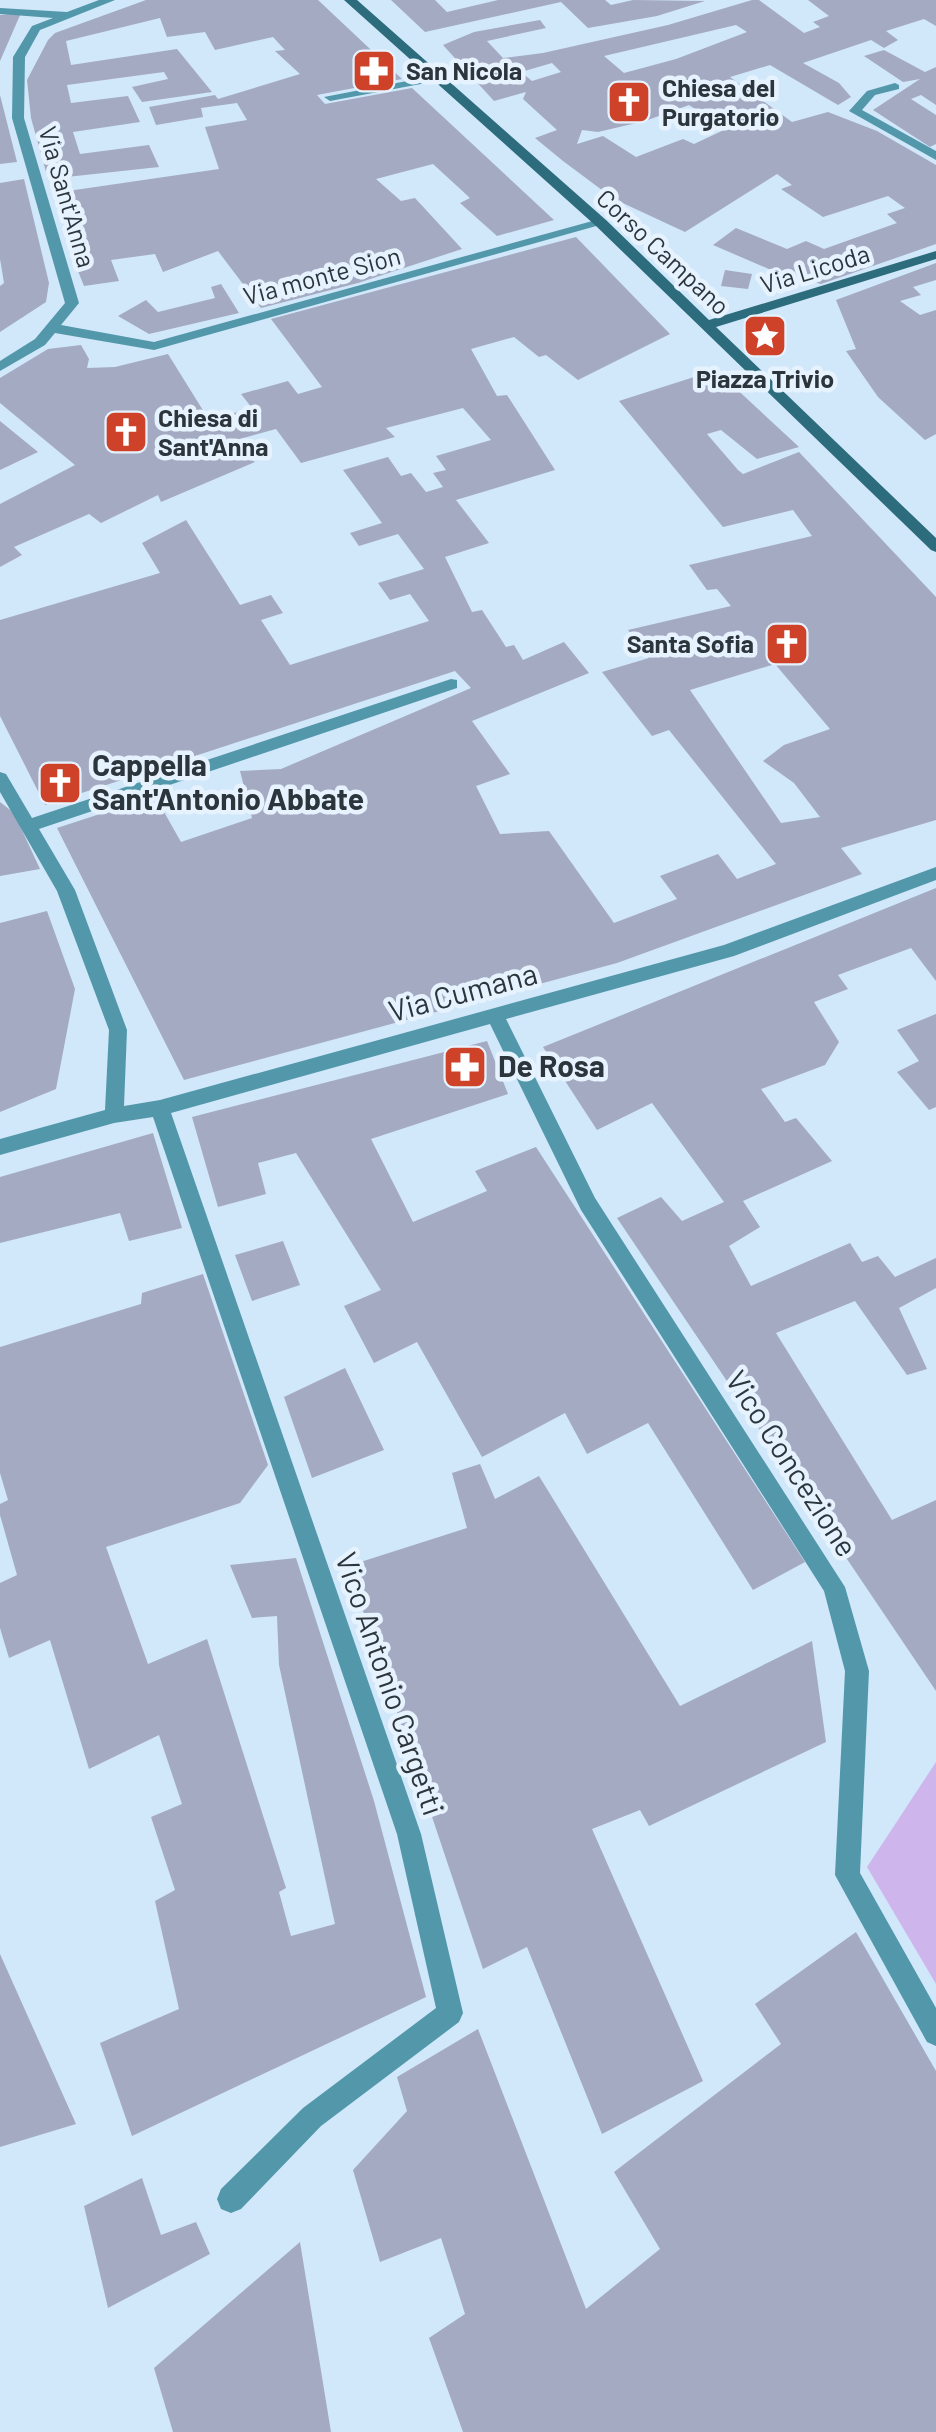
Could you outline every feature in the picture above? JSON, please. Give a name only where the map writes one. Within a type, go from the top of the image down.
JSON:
[{"type":"main road","name":"Corso Campano","points":[[350,0],[601,223],[936,547]]},
{"type":"main road","name":"Via Licoda","points":[[708,325],[936,255]]},
{"type":"street","name":"Via Sant'Anna","points":[[52,328],[72,303],[18,118],[20,57],[36,28],[108,0]]},
{"type":"street","points":[[0,11],[67,15]]},
{"type":"street","points":[[330,97],[438,78]]},
{"type":"street","points":[[895,86],[871,93],[855,111],[936,156]]},
{"type":"street","name":"Via monte Sion","points":[[52,328],[154,346],[601,223]]},
{"type":"street","points":[[0,367],[40,342],[52,328]]},
{"type":"street","points":[[28,826],[451,684]]},
{"type":"street","points":[[0,778],[66,890],[118,1030],[114,1115]]},
{"type":"street","name":"Via Cumana","points":[[0,1148],[114,1115],[160,1108],[728,951],[936,873]]},
{"type":"street","name":"Vico Concezione","points":[[495,1015],[588,1204],[834,1587],[857,1671],[847,1875],[936,2033]]},
{"type":"street","name":"Vico Antonio Cargetti","points":[[160,1108],[409,1834],[450,2014],[312,2117],[231,2199]]},
{"type":"shaded area","points":[[936,1762],[936,1984],[867,1867]]},
{"type":"building","points":[[146,0],[318,0],[402,79],[317,95],[325,104],[412,88],[554,220],[497,236],[460,203],[470,198],[433,164],[376,179],[401,201],[415,198],[462,249],[358,283],[261,308],[218,251],[163,272],[155,254],[111,260],[119,281],[84,286],[74,261],[82,261],[81,251],[61,192],[219,169],[205,127],[247,120],[237,103],[201,108],[203,117],[156,125],[149,107],[215,95],[218,99],[300,74],[275,51],[285,50],[273,37],[215,50],[205,32],[167,37],[160,18],[66,41],[71,65],[177,49],[212,92],[142,102],[132,87],[168,79],[164,72],[67,85],[71,103],[128,96],[140,122],[73,132],[80,154],[149,145],[159,167],[48,179],[31,118],[27,80],[48,40],[55,33]]},
{"type":"building","points":[[391,0],[435,0],[447,12],[498,0],[605,0],[611,5],[633,0],[705,1],[657,16],[588,28],[561,2],[425,32]]},
{"type":"building","points":[[759,0],[804,33],[820,27],[813,22],[829,16],[808,0],[936,0],[936,26],[924,19],[886,31],[898,40],[884,48],[871,40],[803,63],[839,83],[851,97],[838,105],[770,65],[730,77],[792,122],[828,112],[877,131],[936,165],[936,244],[821,284],[771,270],[713,245],[736,228],[787,249],[806,241],[824,249],[897,223],[887,214],[905,208],[888,196],[823,217],[781,189],[792,185],[777,174],[685,232],[614,199],[563,161],[535,138],[557,130],[523,99],[526,92],[494,101],[443,45],[474,32],[540,20],[546,28],[487,41],[503,58],[668,25]],"holes":[[[736,25],[747,32],[676,59],[624,73],[604,56]],[[552,63],[561,72],[532,81],[521,72]],[[689,105],[703,114],[718,108],[741,122],[694,144],[683,139],[636,157],[603,136],[577,144],[582,130],[598,132]]]},
{"type":"building","points":[[21,13],[0,61],[0,15]]},
{"type":"building","points":[[884,50],[925,72],[936,67],[936,105],[921,95],[911,99],[936,115],[936,144],[930,147],[873,110],[920,79],[903,82],[864,56]]},
{"type":"building","points":[[0,95],[17,162],[0,164]]},
{"type":"building","points":[[24,179],[49,283],[46,302],[0,332],[0,286],[4,283],[0,259],[0,183]]},
{"type":"building","points":[[576,237],[670,334],[578,380],[514,337],[471,349],[497,396],[507,395],[555,470],[456,500],[489,543],[445,557],[472,612],[482,610],[506,647],[514,645],[523,660],[564,642],[589,673],[472,721],[510,774],[476,786],[500,834],[549,831],[614,923],[677,899],[660,876],[718,854],[737,879],[776,864],[669,730],[652,736],[602,672],[649,658],[628,630],[731,606],[717,589],[707,590],[689,565],[812,536],[793,510],[723,527],[619,401],[716,370],[799,447],[757,459],[721,430],[707,434],[738,470],[743,474],[799,452],[936,597],[936,820],[841,848],[862,874],[617,963],[184,1080],[57,828],[155,796],[181,842],[252,818],[240,771],[281,769],[471,688],[455,671],[45,805],[0,716],[0,620],[160,573],[142,543],[186,520],[240,605],[271,595],[283,613],[261,620],[290,665],[429,621],[410,594],[390,600],[378,583],[424,569],[398,534],[359,546],[350,533],[382,523],[343,470],[388,457],[401,476],[411,473],[426,492],[443,487],[433,473],[446,470],[436,456],[491,440],[463,408],[386,428],[395,437],[301,463],[276,429],[225,443],[255,462],[161,502],[158,495],[101,523],[89,514],[14,547],[22,555],[0,567],[0,504],[75,465],[0,403],[0,378],[48,349],[81,345],[89,359],[87,368],[115,367],[168,354],[209,420],[252,408],[241,394],[288,381],[298,394],[322,387],[271,319]],"holes":[[[775,664],[830,729],[784,745],[763,761],[794,783],[820,817],[781,823],[690,690]]]},
{"type":"building","points":[[936,263],[936,280],[913,287],[921,295],[900,301],[920,315],[936,310],[936,434],[925,440],[878,397],[846,351],[856,349],[836,300]]},
{"type":"building","points":[[725,270],[752,274],[748,289],[721,286]]},
{"type":"building","points":[[221,284],[239,313],[149,334],[118,316],[146,300],[158,312],[215,298],[211,287]]},
{"type":"building","points":[[0,421],[38,452],[0,470]]},
{"type":"building","points":[[0,802],[14,813],[40,869],[0,876]]},
{"type":"building","points":[[936,888],[936,981],[911,948],[838,975],[848,989],[814,1002],[839,1042],[825,1065],[761,1089],[785,1122],[796,1118],[832,1161],[743,1201],[760,1227],[729,1246],[751,1286],[850,1243],[862,1262],[878,1256],[895,1277],[936,1258],[936,1288],[899,1308],[927,1369],[907,1375],[855,1301],[776,1333],[892,1520],[936,1500],[936,1691],[617,1218],[661,1197],[682,1221],[724,1202],[652,1103],[597,1130],[543,1047]]},
{"type":"building","points":[[47,911],[75,989],[56,1089],[0,1112],[0,923]]},
{"type":"building","points":[[936,1014],[936,1107],[929,1110],[897,1072],[919,1061],[897,1030]]},
{"type":"building","points":[[487,1041],[508,1094],[371,1139],[413,1222],[487,1191],[475,1171],[536,1147],[805,1562],[753,1590],[648,1423],[587,1454],[565,1413],[482,1457],[417,1342],[374,1363],[344,1306],[381,1290],[296,1153],[258,1163],[266,1194],[218,1207],[192,1117]]},
{"type":"building","points":[[153,1133],[182,1228],[129,1241],[120,1213],[0,1243],[0,1177]]},
{"type":"building","points":[[283,1241],[300,1285],[252,1301],[235,1255]]},
{"type":"building","points":[[203,1274],[268,1465],[240,1503],[106,1547],[148,1664],[207,1639],[286,1888],[279,1892],[291,1936],[335,1924],[279,1665],[277,1616],[252,1618],[230,1565],[296,1558],[374,1801],[426,1997],[132,2136],[100,2043],[179,2009],[155,1901],[175,1890],[151,1817],[182,1804],[159,1735],[89,1769],[50,1640],[9,1658],[0,1628],[0,1583],[17,1575],[0,1515],[0,1504],[8,1500],[0,1473],[0,1347],[141,1304],[142,1293]]},
{"type":"building","points":[[345,1368],[384,1450],[312,1478],[284,1397]]},
{"type":"building","points":[[480,1464],[495,1499],[539,1476],[680,1706],[812,1641],[826,1742],[649,1826],[640,1810],[592,1829],[703,2081],[602,2134],[527,1947],[483,1969],[348,1566],[467,1528],[452,1473]]},
{"type":"building","points":[[856,1932],[936,2071],[936,2432],[463,2432],[429,2338],[465,2314],[441,2238],[380,2262],[353,2170],[407,2111],[397,2077],[478,2029],[586,2309],[660,2249],[614,2172],[781,2044],[755,2004]]},
{"type":"building","points":[[0,1954],[76,2124],[0,2147]]},
{"type":"building","points":[[142,2178],[161,2235],[196,2222],[210,2254],[108,2308],[84,2206]]},
{"type":"building","points":[[300,2242],[331,2432],[173,2432],[154,2368]]},
{"type":"place","name":"San Nicola","points":[[374,71]]},
{"type":"place","name":"Chiesa del Purgatorio","points":[[629,102]]},
{"type":"place","name":"Piazza Trivio","points":[[765,336]]},
{"type":"place","name":"Chiesa di Sant'Anna","points":[[126,432]]},
{"type":"place","name":"Santa Sofia","points":[[787,644]]},
{"type":"place","name":"Cappella Sant'Antonio Abbate","points":[[60,783]]},
{"type":"place","name":"De Rosa","points":[[465,1067]]}]
